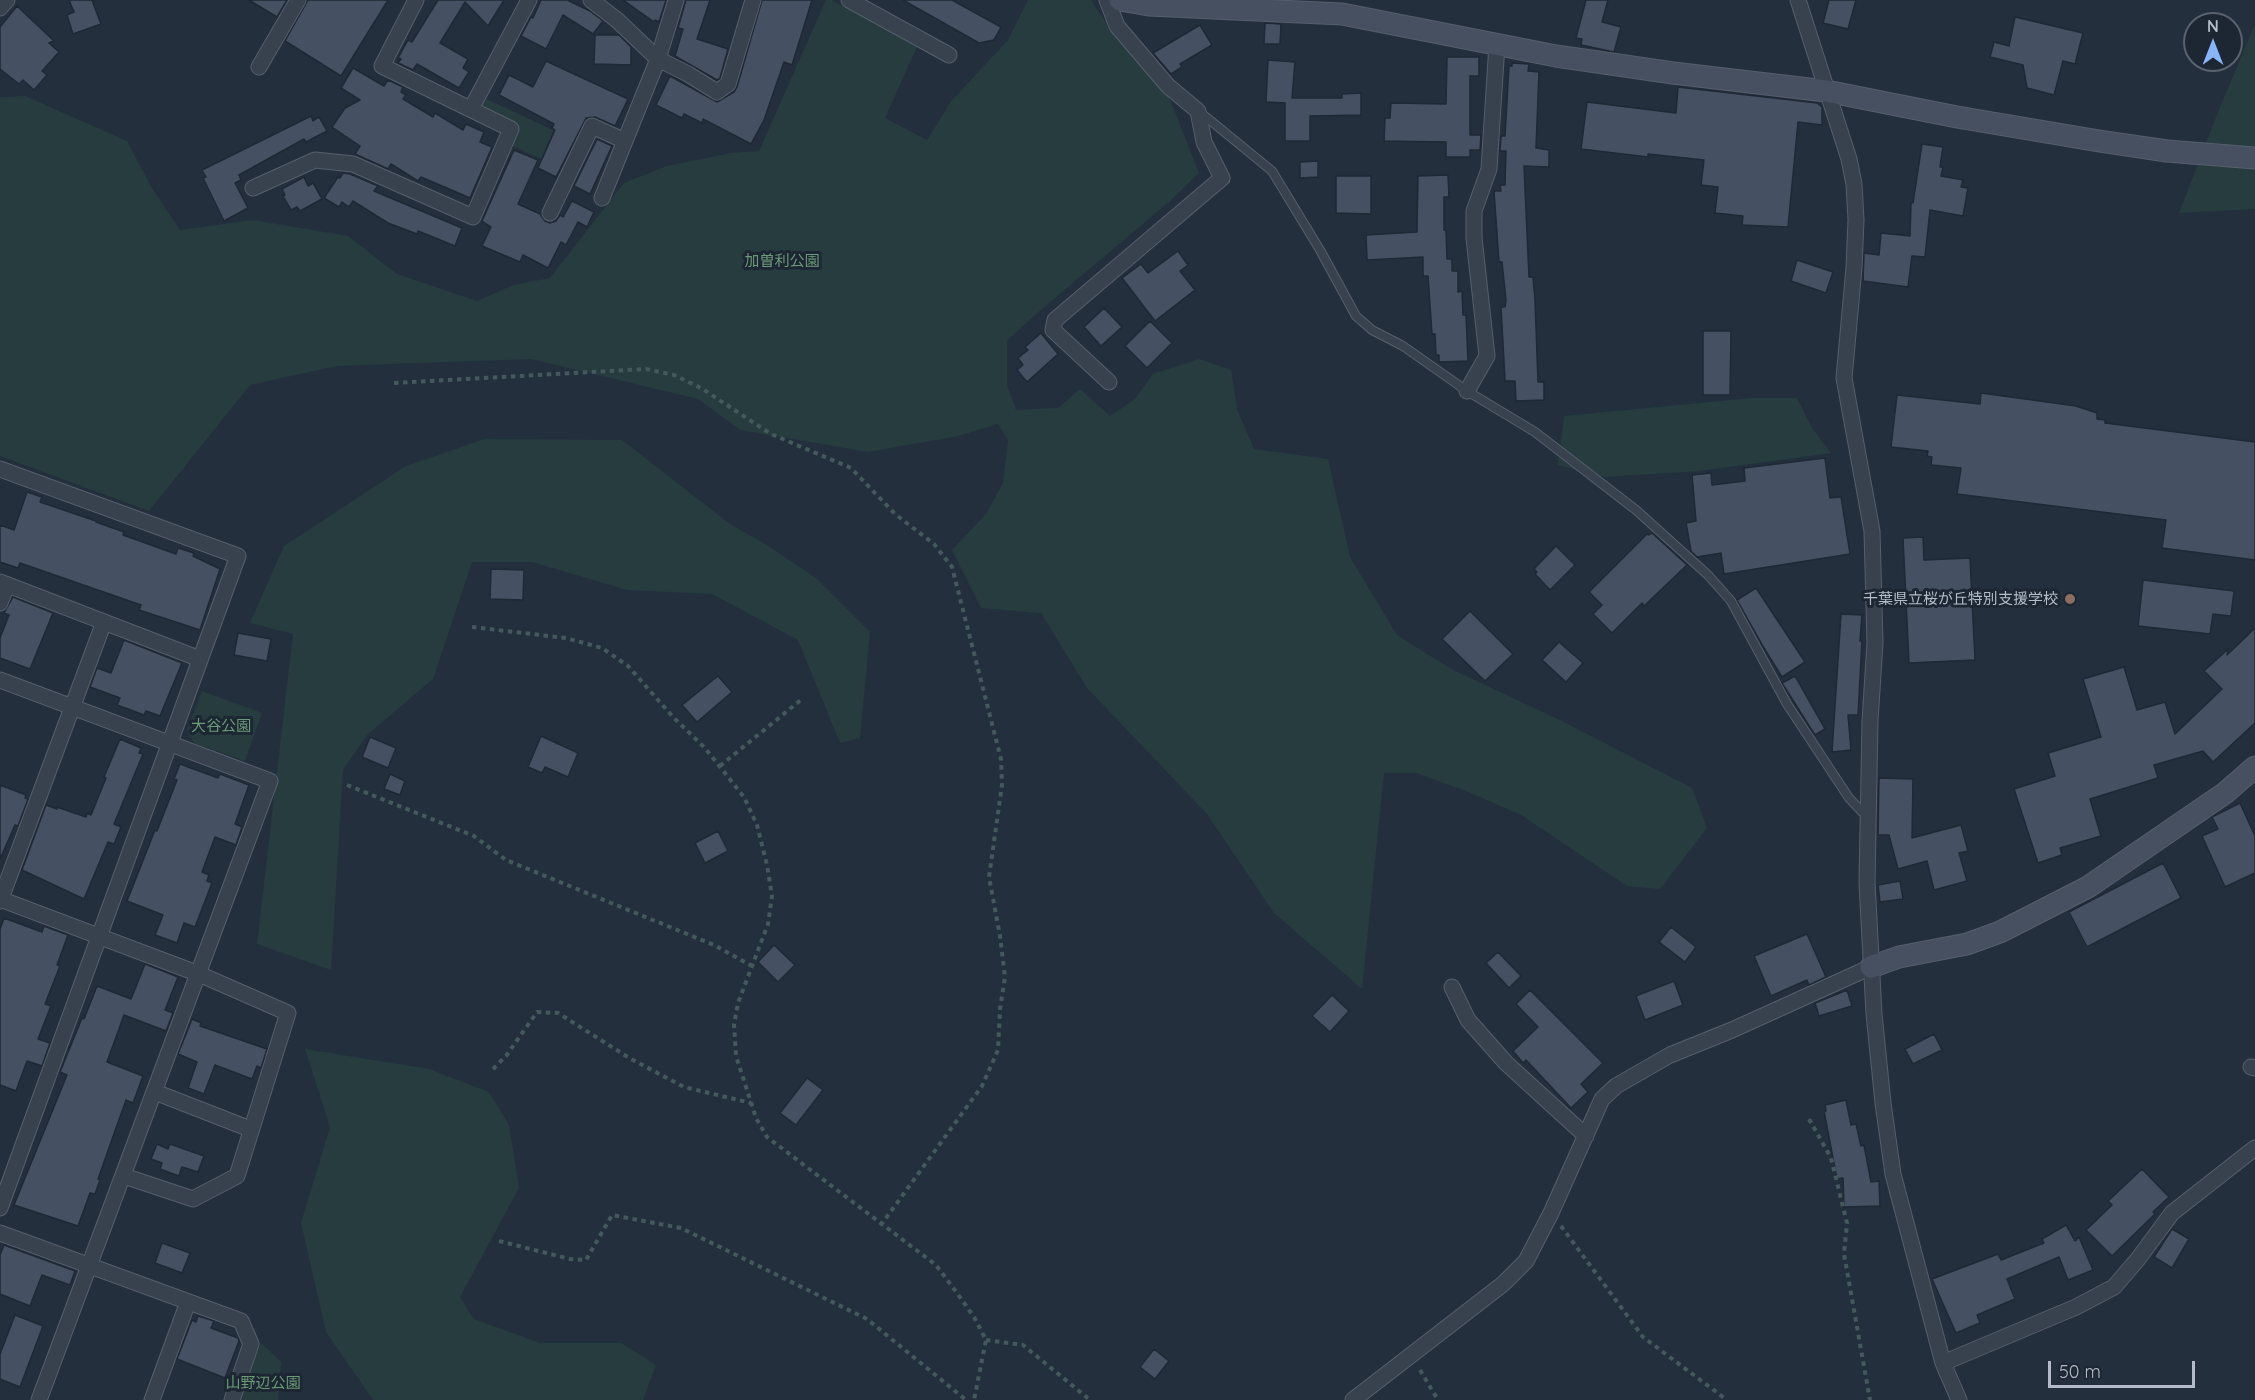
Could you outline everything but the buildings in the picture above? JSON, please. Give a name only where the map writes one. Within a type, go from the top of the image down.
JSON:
[{"type":"street","points":[[0,8],[7,0]]},
{"type":"street","points":[[259,67],[298,0]]},
{"type":"street","points":[[253,188],[315,160],[353,164],[474,217],[511,129],[382,66],[416,0]]},
{"type":"street","points":[[471,110],[530,0]]},
{"type":"street","points":[[591,0],[617,20],[658,59],[717,92],[728,84],[753,0]]},
{"type":"street","points":[[602,198],[658,59],[676,0]]},
{"type":"street","points":[[849,0],[949,56]]},
{"type":"street","points":[[1107,0],[1117,26],[1168,86],[1198,111],[1204,142],[1222,178],[1055,320],[1053,330],[1109,382]]},
{"type":"street","points":[[1120,0],[1149,5],[1262,5],[1342,14],[1556,56],[1661,72],[1826,91],[1957,117],[2167,151],[2255,158]]},
{"type":"street","points":[[1798,0],[1849,159],[1854,184],[1856,220],[1854,268],[1844,378],[1872,531],[1875,643],[1870,721],[1867,883],[1871,967],[1881,1081],[1893,1174],[1943,1363],[1959,1400]]},
{"type":"street","points":[[1467,391],[1487,356],[1473,238],[1474,211],[1489,169],[1497,44]]},
{"type":"street","points":[[550,213],[592,126],[625,141]]},
{"type":"street","points":[[0,469],[238,556],[0,1208]]},
{"type":"street","points":[[0,603],[3,583],[200,658]]},
{"type":"street","points":[[104,622],[0,900],[199,974],[288,1013],[237,1176],[193,1199],[124,1176]]},
{"type":"street","points":[[0,680],[270,781],[39,1400]]},
{"type":"street","points":[[1353,1400],[1503,1284],[1526,1261],[1551,1213],[1602,1100],[1625,1081],[1670,1055],[1732,1030],[1871,967],[1899,957],[1967,944],[2000,932],[2088,887],[2225,793],[2255,767]]},
{"type":"street","points":[[1452,987],[1468,1020],[1506,1063],[1586,1136]]},
{"type":"street","points":[[155,1092],[250,1129]]},
{"type":"street","points":[[1943,1363],[2076,1307],[2114,1287],[2172,1213],[2255,1148]]},
{"type":"street","points":[[0,1233],[242,1321],[251,1344],[232,1400]]},
{"type":"street","points":[[152,1400],[188,1302]]},
{"type":"lane","points":[[1198,111],[1272,171],[1320,250],[1356,316],[1372,330],[1402,346],[1467,391],[1535,432],[1636,510],[1708,575],[1731,601],[1786,704],[1849,798],[1868,818]]},
{"type":"path","points":[[394,383],[646,369],[674,375],[709,393],[771,434],[851,468],[895,514],[934,544],[952,567],[1001,759],[1002,785],[989,877],[1005,977],[1000,1009],[998,1050],[982,1086],[881,1225]]},
{"type":"path","points":[[472,627],[566,638],[602,648],[628,666],[720,766],[744,797],[757,825],[772,896],[768,924],[738,1003],[734,1024],[736,1056],[756,1118],[767,1137],[936,1265],[974,1317],[986,1340],[974,1400]]},
{"type":"path","points":[[720,766],[802,699]]},
{"type":"path","points":[[347,785],[474,836],[506,860],[714,945],[752,966]]},
{"type":"path","points":[[493,1069],[506,1056],[537,1012],[558,1013],[631,1059],[684,1087],[752,1103]]},
{"type":"path","points":[[1809,1119],[1831,1158],[1847,1224],[1845,1254],[1870,1400]]},
{"type":"path","points":[[1551,1213],[1643,1337],[1727,1400]]},
{"type":"path","points":[[499,1241],[570,1259],[586,1260],[612,1215],[681,1228],[867,1318],[966,1400]]},
{"type":"path","points":[[986,1340],[1023,1345],[1090,1400]]},
{"type":"path","points":[[1411,1357],[1438,1400]]},
{"type":"green space","name":"加曽利公園","points":[[826,0],[832,0],[917,47],[885,118],[927,140],[952,100],[1008,40],[1028,0],[1091,0],[1108,25],[1169,97],[1199,173],[1170,201],[1007,341],[1007,385],[1016,410],[1058,408],[1080,389],[1110,416],[1135,399],[1153,374],[1199,359],[1231,370],[1237,409],[1254,449],[1328,459],[1350,557],[1397,635],[1451,669],[1562,721],[1692,788],[1707,828],[1660,889],[1627,886],[1521,815],[1466,791],[1416,773],[1384,773],[1362,989],[1274,913],[1207,814],[1087,688],[1041,613],[981,608],[952,550],[986,514],[1003,483],[1008,440],[998,424],[958,436],[868,452],[740,430],[698,399],[531,359],[337,366],[250,385],[149,511],[0,456],[0,97],[25,96],[127,141],[153,190],[180,230],[253,220],[348,236],[397,274],[477,301],[513,285],[550,278],[624,183],[667,166],[731,153],[759,151]]},
{"type":"green space","points":[[2255,24],[2255,209],[2179,213],[2235,72],[2243,72],[2243,53]]},
{"type":"green space","points":[[482,97],[555,131],[541,159],[511,145],[518,130],[481,111],[479,102]]},
{"type":"green space","points":[[1752,398],[1797,398],[1812,428],[1831,453],[1699,471],[1605,477],[1558,465],[1564,416]]},
{"type":"green space","points":[[485,439],[622,440],[730,524],[767,545],[816,578],[870,632],[860,738],[840,743],[798,640],[712,594],[627,590],[532,562],[472,562],[433,679],[368,734],[343,770],[331,970],[257,944],[293,634],[250,623],[284,546],[406,466]]},
{"type":"green space","name":"大谷公園","points":[[202,691],[262,713],[245,761],[194,743],[187,730]]},
{"type":"green space","points":[[305,1049],[429,1069],[489,1092],[509,1125],[519,1188],[460,1297],[474,1319],[540,1343],[621,1343],[656,1365],[643,1400],[373,1400],[326,1332],[301,1223],[330,1127]]},
{"type":"green space","name":"山野辺公園","points":[[261,1343],[281,1362],[278,1400],[238,1400]]},
{"type":"place","name":"千葉県立桜が丘特別支援学校","points":[[2070,599]]}]
